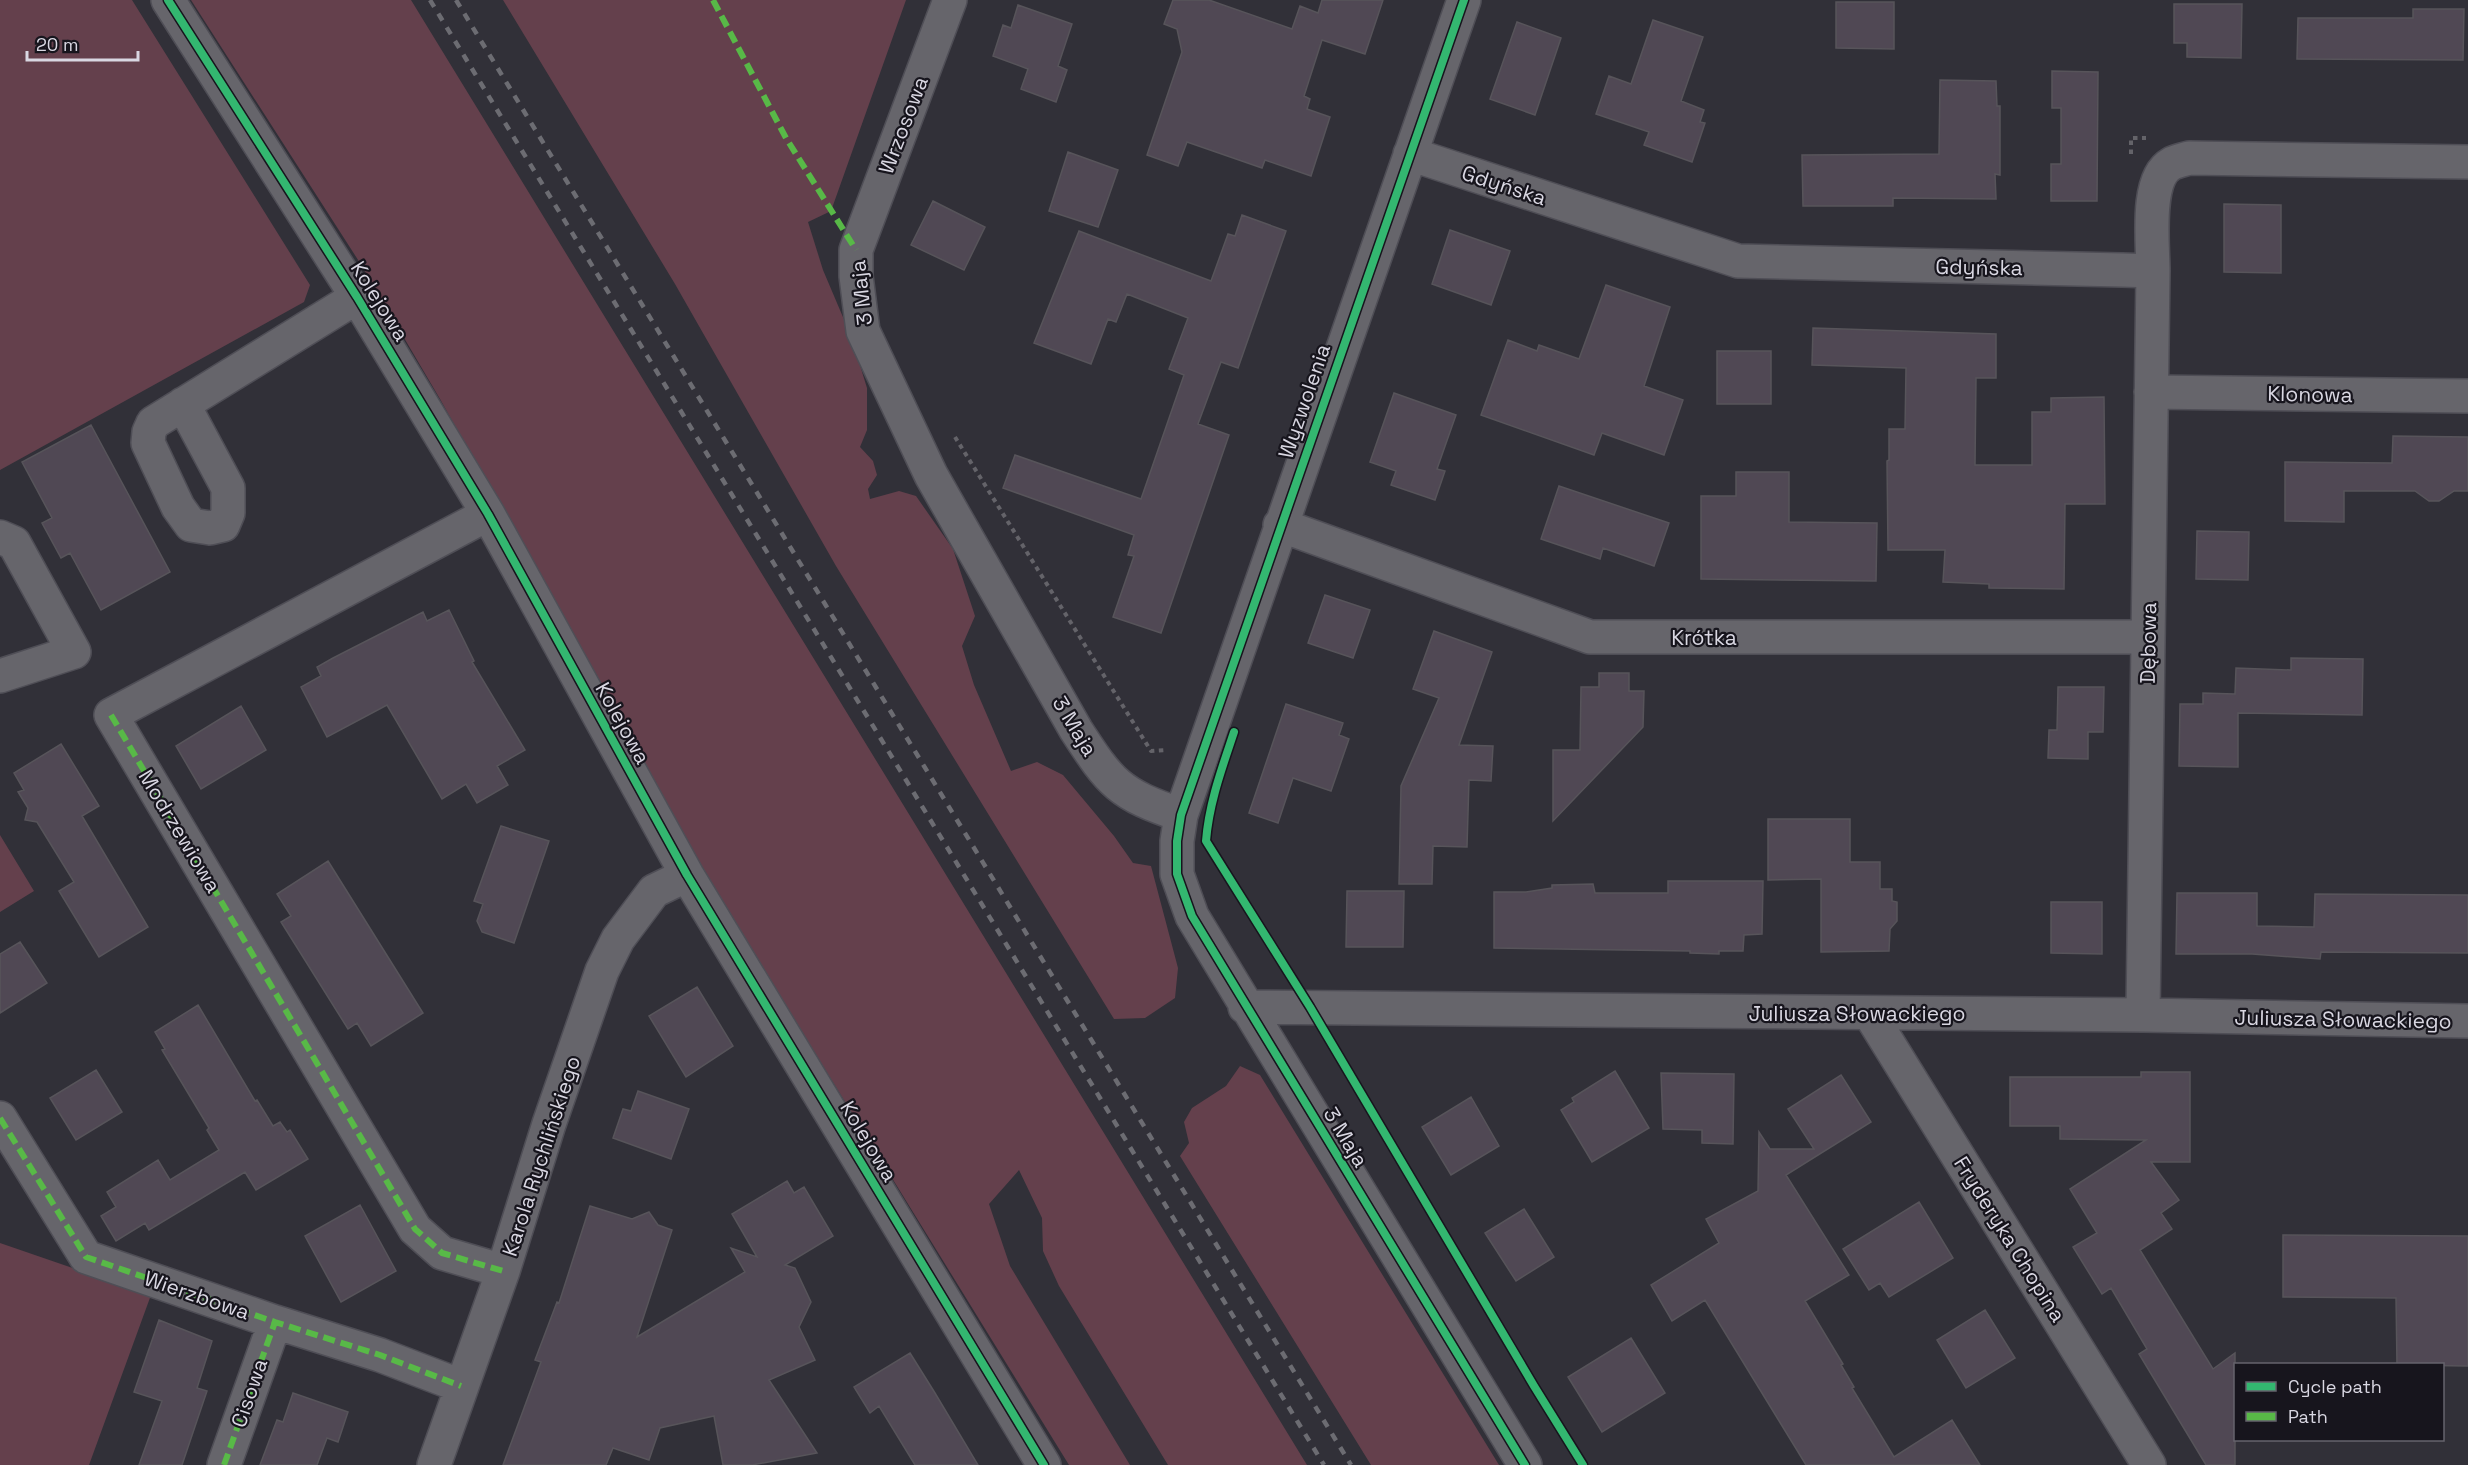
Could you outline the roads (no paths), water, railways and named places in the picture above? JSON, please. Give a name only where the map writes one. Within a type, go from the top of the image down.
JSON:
[{"type":"street","name":"Kolejowa","points":[[168,0],[357,297],[488,514],[687,875],[1044,1465]]},
{"type":"street","name":"Wrzosowa","points":[[856,250],[950,0]]},
{"type":"street","name":"Wyzwolenia","points":[[1181,816],[1280,525],[1464,0]]},
{"type":"street","name":"Gdyńska","points":[[1410,154],[1738,261],[2153,271]]},
{"type":"street","points":[[2153,271],[2153,202],[2156,183],[2171,163],[2188,158],[2468,162]]},
{"type":"street","name":"3 Maja","points":[[856,250],[856,276],[863,331],[931,475],[1076,730],[1099,766],[1115,784],[1132,796],[1181,816],[1177,842],[1177,874],[1182,894],[1192,916],[1245,1007],[1525,1465]]},
{"type":"street","name":"Dębowa","points":[[2143,1015],[2153,271]]},
{"type":"street","points":[[183,404],[357,297]]},
{"type":"street","name":"Klonowa","points":[[2151,392],[2468,396]]},
{"type":"street","name":"Modrzewiowa","points":[[488,514],[111,715],[415,1228],[442,1253],[503,1271]]},
{"type":"street","name":"Krótka","points":[[1280,525],[1590,637],[2148,637]]},
{"type":"street","points":[[0,537],[14,543],[74,652],[0,676]]},
{"type":"street","name":"Karola Rychlińskiego","points":[[434,1465],[503,1271],[549,1124],[602,971],[618,939],[654,891],[687,875]]},
{"type":"street","name":"Juliusza Słowackiego","points":[[1245,1007],[2143,1015],[2468,1022]]},
{"type":"street","name":"Fryderyka Chopina","points":[[1870,1014],[2149,1465]]},
{"type":"street","name":"Wierzbowa","points":[[0,1118],[86,1257],[274,1322],[380,1355],[461,1386]]},
{"type":"street","name":"Cisowa","points":[[224,1465],[274,1322]]},
{"type":"railway","points":[[430,0],[1324,1465]]},
{"type":"railway","points":[[456,0],[1351,1465]]}]
